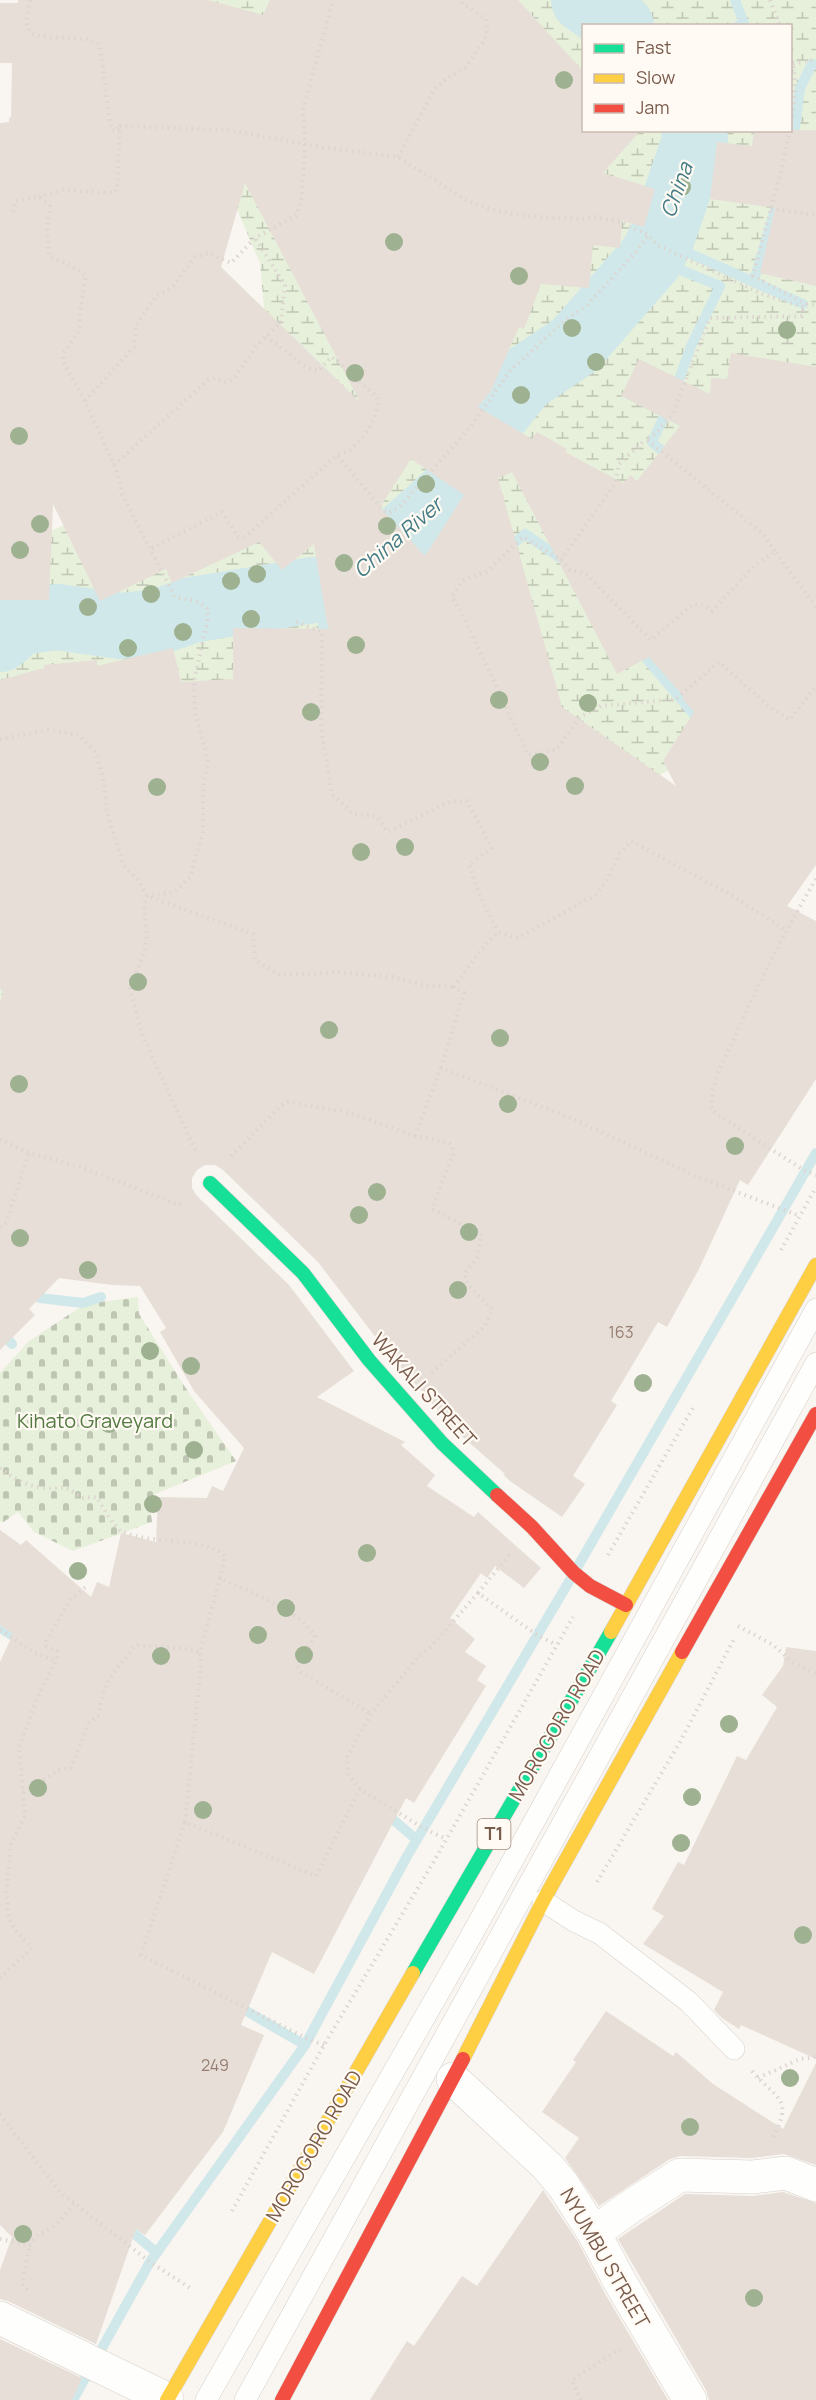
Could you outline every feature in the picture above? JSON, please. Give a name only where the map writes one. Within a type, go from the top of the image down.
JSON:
[{"type":"main road","name":"WAKALI STREET","points":[[210,1183],[303,1273],[369,1360],[442,1443],[532,1527],[574,1573],[590,1586],[626,1605]]},
{"type":"main road","name":"MOROGORO ROAD","points":[[167,2400],[626,1605],[816,1265]]},
{"type":"main road","points":[[282,2400],[453,2079],[543,1901],[816,1414]]},
{"type":"street","name":"NYUMBU STREET","points":[[453,2079],[547,2166],[563,2184],[594,2233],[648,2332],[690,2400]]},
{"type":"street","points":[[594,2233],[680,2175],[753,2177],[786,2173],[816,2185]]},
{"type":"street","points":[[0,2318],[167,2400]]},
{"type":"lane","name":"MOROGORO ROAD","points":[[206,2400],[470,1938],[816,1310]]},
{"type":"lane","points":[[245,2400],[816,1364]]},
{"type":"lane","points":[[543,1901],[574,1921],[599,1933],[688,2002],[734,2049]]},
{"type":"path","points":[[30,0],[26,22],[30,32],[45,36],[92,41],[100,45],[110,123],[112,130],[116,131],[120,126]]},
{"type":"path","points":[[85,401],[134,347],[136,325],[157,295],[173,286],[195,258],[209,253],[231,262],[255,238],[297,215],[302,196],[305,144],[303,110],[333,0]]},
{"type":"path","points":[[398,157],[434,90],[447,78],[465,68],[487,33],[486,19],[458,0]]},
{"type":"path","points":[[770,0],[779,24]]},
{"type":"path","points":[[792,116],[796,96],[793,63],[816,59]]},
{"type":"path","points":[[120,126],[229,130],[305,144],[398,157],[466,200],[493,210],[526,216],[579,219],[595,217],[621,222],[648,235],[657,244],[765,295],[805,306],[816,305]]},
{"type":"path","points":[[13,212],[16,201],[61,190],[113,193],[117,190],[120,126]]},
{"type":"path","points":[[790,132],[753,276],[805,306]]},
{"type":"path","points":[[39,197],[50,206],[47,228],[49,256],[70,265],[86,276],[79,331],[63,354],[63,362],[85,401],[114,465],[122,494],[152,548],[175,597],[196,601],[207,608],[208,619],[194,680],[195,713],[208,759],[203,787],[203,832],[190,877],[174,892],[147,896]]},
{"type":"path","points":[[771,209],[816,215]]},
{"type":"path","points":[[337,455],[383,510],[388,513],[399,508],[471,426],[509,372],[562,323],[587,306],[636,252],[648,235]]},
{"type":"path","points":[[114,465],[208,380],[215,378],[227,381],[235,377],[257,345],[281,322],[285,285],[255,238]]},
{"type":"path","points":[[561,560],[615,484],[619,464],[646,439],[656,433],[672,415],[710,318],[802,316],[805,306]]},
{"type":"path","points":[[152,548],[222,512],[238,537],[245,537],[337,455],[352,449],[374,420],[379,406],[377,397],[332,357],[318,371],[306,366],[266,336]]},
{"type":"path","points":[[646,439],[763,534],[816,607]]},
{"type":"path","points":[[775,551],[753,567],[712,611],[704,605],[693,604],[651,640],[586,574],[570,570],[561,560],[523,537],[486,572],[464,580],[452,596],[528,755],[556,750],[580,717],[601,706],[676,699],[719,662],[771,708],[790,720],[816,686]]},
{"type":"path","points":[[296,622],[322,632],[321,728],[332,794],[353,814],[376,816],[388,832],[451,801],[466,801],[492,848],[469,864],[479,894],[498,932],[518,938],[597,894],[607,880],[620,853],[631,841],[731,895],[786,930]]},
{"type":"path","points":[[0,739],[48,730],[80,735],[96,753],[104,782],[107,813],[123,864],[140,883],[147,896],[253,934],[255,960],[280,975],[339,972],[393,977],[426,986],[454,987],[464,993],[441,1068],[415,1136]]},
{"type":"path","points":[[816,879],[786,930],[715,1080],[711,1100],[712,1111],[805,1171],[816,1175]]},
{"type":"path","points":[[147,896],[144,904],[147,936],[144,953],[130,988],[142,1034],[210,1183]]},
{"type":"path","points":[[454,987],[480,951],[498,932]]},
{"type":"path","points":[[441,1068],[571,1118],[700,1178],[800,1216]]},
{"type":"path","points":[[0,1139],[29,1153],[81,1167],[179,1204],[210,1183],[215,1172],[288,1102],[351,1113],[415,1136],[452,1145],[454,1152],[432,1209],[482,1235],[477,1258],[464,1274],[469,1287],[493,1310],[484,1327],[403,1401]]},
{"type":"path","points":[[0,1227],[6,1222],[29,1153]]},
{"type":"path","points":[[777,1256],[816,1187]]},
{"type":"path","points":[[229,2217],[324,2045],[446,1839],[699,1396]]},
{"type":"path","points":[[0,1468],[27,1484],[48,1488],[58,1486],[71,1490],[81,1498],[96,1497],[118,1530],[147,1538],[216,1548],[225,1556],[200,1652],[201,1665],[184,1822],[141,1955],[324,2045]]},
{"type":"path","points":[[446,1839],[423,1828],[360,1789],[348,1774],[347,1757],[371,1714],[418,1657],[429,1649],[478,1593],[532,1527]]},
{"type":"path","points":[[220,1578],[289,1613],[309,1627],[315,1636],[297,1665],[301,1672],[371,1714]]},
{"type":"path","points":[[0,1978],[32,1948],[11,1925],[7,1912],[6,1896],[11,1844],[26,1816],[19,1747],[39,1694],[56,1661],[57,1651],[46,1646],[46,1641],[71,1599],[88,1585]]},
{"type":"path","points":[[478,1593],[537,1635],[557,1645]]},
{"type":"path","points":[[708,1608],[773,1645],[794,1663],[816,1674]]},
{"type":"path","points":[[0,1630],[35,1653],[56,1661]]},
{"type":"path","points":[[23,1792],[59,1770],[71,1768],[89,1722],[99,1715],[103,1689],[113,1672],[136,1645],[182,1648],[200,1652]]},
{"type":"path","points":[[184,1822],[316,1876],[360,1789]]},
{"type":"path","points":[[734,2049],[758,2078],[778,2095],[783,2112],[778,2129],[753,2177]]},
{"type":"path","points":[[758,2078],[800,2059],[816,2057]]},
{"type":"path","points":[[0,2114],[60,2192],[150,2262],[190,2288]]},
{"type":"path","points":[[30,2294],[22,2283],[30,2245],[39,2233],[49,2229],[63,2217],[74,2203]]},
{"type":"path","points":[[0,2239],[30,2245]]},
{"type":"path","points":[[184,2297],[195,2278]]},
{"type":"path","points":[[581,2400],[572,2382],[573,2378],[648,2332]]},
{"type":"green space","points":[[147,0],[816,0],[816,681],[554,839],[0,1108],[0,553],[62,526],[267,341],[260,263]]},
{"type":"green space","name":"Kihato Graveyard","points":[[138,1297],[139,1314],[185,1387],[236,1461],[155,1494],[150,1507],[152,1522],[73,1551],[34,1532],[18,1512],[2,1523],[0,1521],[0,1373],[29,1341],[85,1304]]},
{"type":"building","points":[[18,0],[208,0],[263,15],[270,0],[518,0],[582,70],[582,132],[639,132],[603,173],[655,189],[644,227],[622,221],[620,248],[593,245],[589,288],[541,284],[524,329],[519,327],[491,391],[478,407],[532,439],[537,432],[567,449],[565,452],[623,483],[631,475],[637,481],[680,426],[621,396],[639,359],[710,394],[711,378],[727,379],[731,353],[816,367],[816,865],[787,906],[816,921],[816,1079],[748,1185],[740,1180],[699,1269],[667,1327],[658,1322],[611,1401],[617,1405],[573,1476],[585,1484],[562,1517],[510,1481],[455,1430],[384,1348],[318,1262],[223,1170],[215,1165],[205,1165],[197,1170],[192,1178],[192,1188],[197,1196],[289,1285],[354,1371],[317,1397],[405,1442],[401,1445],[435,1475],[427,1486],[474,1517],[478,1512],[541,1568],[524,1588],[495,1566],[487,1578],[481,1573],[450,1618],[475,1639],[465,1652],[486,1666],[477,1680],[486,1686],[414,1803],[406,1798],[314,1974],[272,1952],[241,2025],[264,2035],[223,2132],[145,2235],[136,2229],[96,2344],[0,2299],[0,2270],[12,2237],[0,2225],[0,1662],[13,1634],[0,1625],[0,1530],[21,1545],[26,1540],[91,1597],[97,1582],[109,1587],[121,1533],[156,1542],[158,1497],[207,1498],[212,1486],[223,1491],[244,1448],[194,1391],[160,1332],[166,1328],[140,1286],[59,1278],[29,1309],[35,1315],[0,1350],[0,1002],[3,993],[0,988],[0,680],[44,668],[44,665],[97,660],[97,666],[173,648],[181,682],[233,679],[233,628],[330,629],[327,624],[314,544],[282,570],[259,542],[172,583],[166,569],[100,601],[53,504],[49,600],[0,600],[0,123],[9,122],[11,117],[12,63],[0,63],[0,3],[18,3]],"holes":[[[245,183],[360,402],[221,267]],[[411,459],[464,495],[425,556],[380,507]],[[512,472],[617,674],[649,657],[694,712],[663,761],[676,786],[562,707],[498,478]]]},
{"type":"building","points":[[816,130],[816,286],[760,273],[775,208],[710,199],[717,142],[752,146],[754,132]]},
{"type":"building","points":[[786,1647],[816,1651],[816,2059],[741,2025],[739,2029],[722,2018],[714,2010],[723,1992],[643,1944],[664,1916],[652,1909],[678,1862],[684,1865],[737,1756],[746,1760],[777,1707],[762,1695],[783,1666]]},
{"type":"building","points":[[606,2011],[673,2056],[676,2052],[713,2084],[783,2129],[816,2063],[816,2165],[784,2154],[752,2158],[680,2156],[670,2159],[599,2206],[565,2158],[579,2138],[542,2112],[576,2062],[573,2060]]},
{"type":"building","points":[[543,2190],[578,2242],[604,2292],[668,2400],[370,2400],[407,2341],[414,2346],[462,2276],[477,2286]]},
{"type":"building","points":[[783,2192],[816,2203],[816,2400],[709,2400],[706,2390],[618,2239],[685,2194],[753,2196]]},
{"type":"building","points":[[0,2339],[82,2378],[72,2400],[0,2400]]},
{"type":"waterway","name":"China","points":[[584,0],[618,24]]},
{"type":"waterway","points":[[735,0],[744,23],[742,24]]},
{"type":"waterway","points":[[793,143],[800,88],[812,64],[816,65]]},
{"type":"waterway","name":"China River","points":[[0,639],[20,622],[57,617],[121,626],[158,622],[192,610],[313,590],[330,590],[355,578],[451,492],[489,423],[523,380],[575,345],[651,258],[662,237],[695,141],[694,132]]},
{"type":"waterway","points":[[752,280],[756,274],[779,196]]},
{"type":"waterway","points":[[662,237],[671,245],[803,304]]},
{"type":"waterway","points":[[651,258],[720,286],[691,346],[675,391]]},
{"type":"waterway","points":[[669,406],[652,442],[671,459]]},
{"type":"waterway","points":[[409,531],[429,546],[438,557]]},
{"type":"waterway","points":[[505,551],[525,534],[565,561]]},
{"type":"waterway","points":[[313,590],[321,603],[325,642]]},
{"type":"waterway","points":[[651,648],[646,658],[702,724]]},
{"type":"waterway","points":[[73,2400],[150,2262],[305,2045],[406,1858],[574,1573],[816,1153]]},
{"type":"waterway","points":[[31,1289],[40,1298],[83,1303],[101,1297]]},
{"type":"waterway","points":[[0,1330],[12,1344]]},
{"type":"waterway","points":[[0,1628],[23,1642]]},
{"type":"waterway","points":[[383,1811],[417,1840]]},
{"type":"waterway","points":[[236,2005],[305,2045]]},
{"type":"waterway","points":[[125,2226],[157,2253]]},
{"type":"traffic: fast","points":[[210,1183],[303,1273],[369,1360],[442,1443],[497,1495]]},
{"type":"traffic: fast","points":[[413,1973],[611,1632]]},
{"type":"traffic: slow","points":[[611,1632],[816,1265]]},
{"type":"traffic: slow","points":[[463,2059],[543,1901],[682,1652]]},
{"type":"traffic: slow","points":[[167,2400],[413,1973]]},
{"type":"traffic: jam","points":[[682,1652],[816,1414]]},
{"type":"traffic: jam","points":[[497,1495],[532,1527],[574,1573],[590,1586],[626,1605]]},
{"type":"traffic: jam","points":[[282,2400],[463,2059]]}]
